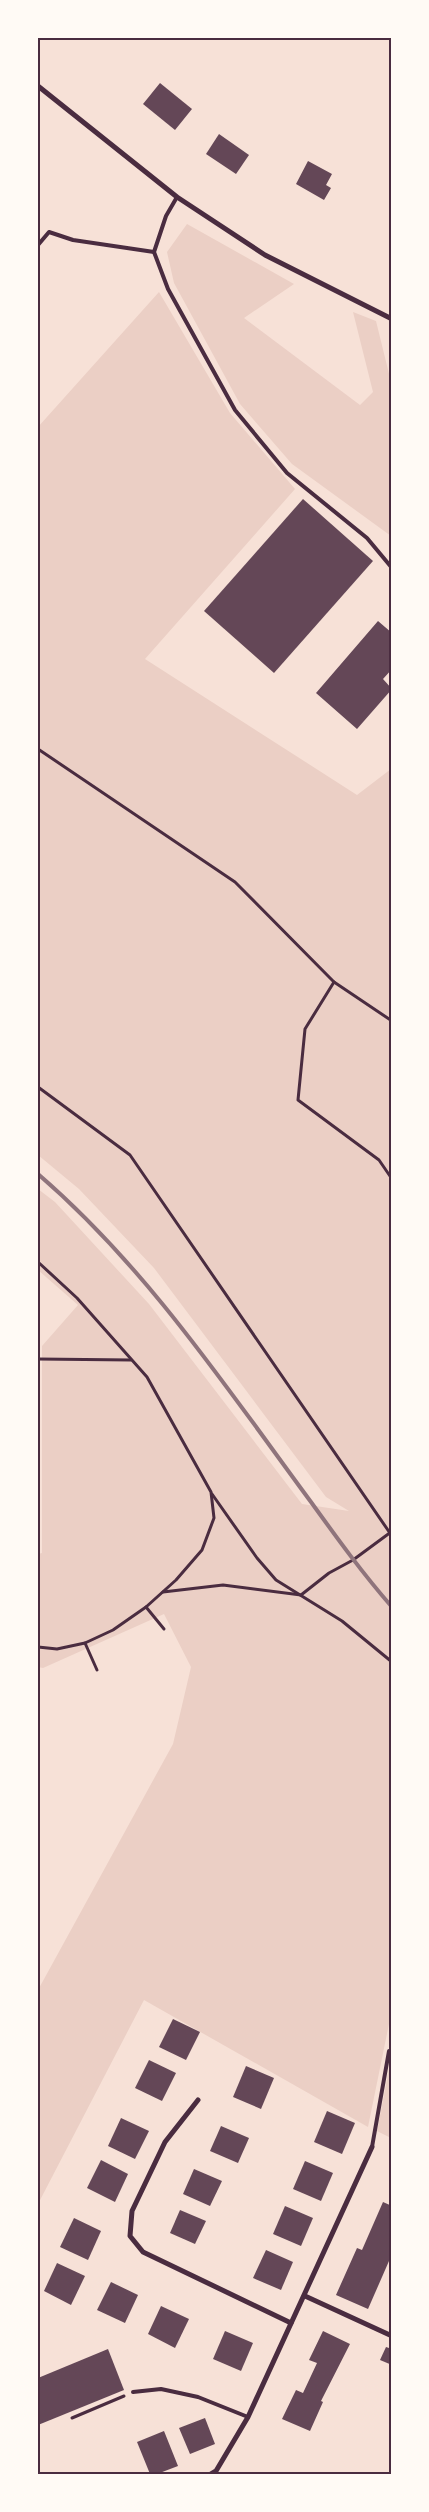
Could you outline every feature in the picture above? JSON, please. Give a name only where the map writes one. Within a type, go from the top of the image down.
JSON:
[{"type":"street","points":[[38,86],[177,197],[265,255],[392,319]]},
{"type":"street","points":[[198,2100],[165,2142],[132,2211],[130,2236],[142,2252],[291,2323]]},
{"type":"street","points":[[211,2474],[216,2471],[248,2418],[372,2147]]},
{"type":"street","points":[[304,2296],[392,2336]]},
{"type":"lane","points":[[177,197],[166,216],[154,252],[168,289],[235,410],[287,473],[367,538],[392,568]]},
{"type":"lane","points":[[38,245],[49,232],[73,240],[154,252]]},
{"type":"lane","points":[[372,2147],[389,2051]]},
{"type":"lane","points":[[133,2392],[161,2389],[198,2396],[248,2418]]},
{"type":"path","points":[[38,749],[235,882],[334,982],[392,1021]]},
{"type":"path","points":[[334,982],[305,1029],[298,1100],[379,1160],[392,1179]]},
{"type":"path","points":[[38,1087],[130,1155],[391,1534],[354,1560],[329,1573],[302,1595],[223,1585],[163,1592]]},
{"type":"path","points":[[38,1262],[77,1298],[147,1377],[211,1492],[257,1558],[276,1580],[342,1620],[392,1662]]},
{"type":"path","points":[[38,1359],[132,1360]]},
{"type":"path","points":[[38,1648],[57,1649],[84,1643],[113,1630],[146,1607],[163,1592],[202,1550],[214,1518],[211,1492]]},
{"type":"path","points":[[146,1607],[164,1629]]},
{"type":"path","points":[[84,1643],[97,1670]]},
{"type":"path","points":[[72,2418],[133,2392]]},
{"type":"shaded area","points":[[187,224],[294,284],[244,318],[360,405],[373,392],[353,312],[376,321],[391,382],[391,536],[292,464],[240,404],[174,283],[167,252]]},
{"type":"shaded area","points":[[159,292],[230,413],[295,489],[145,659],[357,795],[391,769],[391,2014],[368,2127],[144,2000],[38,2204],[38,1990],[173,1744],[191,1667],[164,1614],[43,1668],[38,1667],[38,1554],[42,1553],[42,1346],[78,1305],[38,1270],[38,1189],[55,1202],[149,1304],[302,1504],[349,1511],[326,1497],[154,1268],[79,1189],[38,1155],[38,427]]},
{"type":"shaded area","points":[[391,2059],[391,2138],[377,2131]]},
{"type":"building","points":[[160,83],[192,109],[175,130],[143,104]]},
{"type":"building","points":[[219,134],[249,155],[236,174],[206,154]]},
{"type":"building","points":[[308,161],[332,174],[326,185],[331,188],[324,200],[296,184]]},
{"type":"building","points":[[303,499],[373,561],[274,673],[204,611]]},
{"type":"building","points":[[378,621],[392,633],[392,669],[383,679],[392,689],[357,729],[316,693]]},
{"type":"building","points":[[173,2019],[200,2032],[186,2060],[159,2047]]},
{"type":"building","points":[[149,2060],[176,2073],[162,2101],[135,2088]]},
{"type":"building","points":[[246,2066],[274,2078],[261,2109],[233,2097]]},
{"type":"building","points":[[327,2111],[355,2123],[342,2154],[314,2142]]},
{"type":"building","points":[[121,2118],[149,2131],[135,2159],[108,2146]]},
{"type":"building","points":[[221,2126],[249,2138],[238,2163],[210,2151]]},
{"type":"building","points":[[101,2160],[128,2174],[115,2202],[87,2188]]},
{"type":"building","points":[[305,2161],[333,2173],[321,2201],[293,2189]]},
{"type":"building","points":[[194,2169],[222,2181],[210,2206],[183,2194]]},
{"type":"building","points":[[383,2202],[392,2206],[392,2263],[389,2261],[368,2309],[336,2295],[357,2248],[362,2250]]},
{"type":"building","points":[[285,2206],[313,2218],[301,2246],[273,2234]]},
{"type":"building","points":[[180,2210],[206,2221],[195,2244],[170,2233]]},
{"type":"building","points":[[74,2218],[101,2231],[88,2260],[60,2247]]},
{"type":"building","points":[[266,2250],[293,2262],[281,2290],[253,2278]]},
{"type":"building","points":[[57,2263],[85,2276],[71,2305],[44,2291]]},
{"type":"building","points":[[111,2282],[138,2295],[125,2323],[97,2310]]},
{"type":"building","points":[[161,2306],[189,2319],[175,2348],[148,2334]]},
{"type":"building","points":[[225,2331],[253,2343],[241,2371],[213,2359]]},
{"type":"building","points":[[323,2331],[350,2344],[321,2401],[323,2402],[310,2431],[282,2419],[296,2390],[303,2393],[317,2363],[309,2360]]},
{"type":"building","points":[[386,2347],[392,2349],[392,2365],[380,2360]]},
{"type":"building","points":[[108,2349],[124,2390],[38,2425],[38,2378]]},
{"type":"building","points":[[205,2418],[215,2444],[190,2454],[179,2428]]},
{"type":"building","points":[[164,2431],[178,2466],[157,2474],[150,2474],[137,2442]]},
{"type":"railway","points":[[38,1174],[78,1210],[115,1249],[184,1330],[350,1556],[392,1607]]}]
